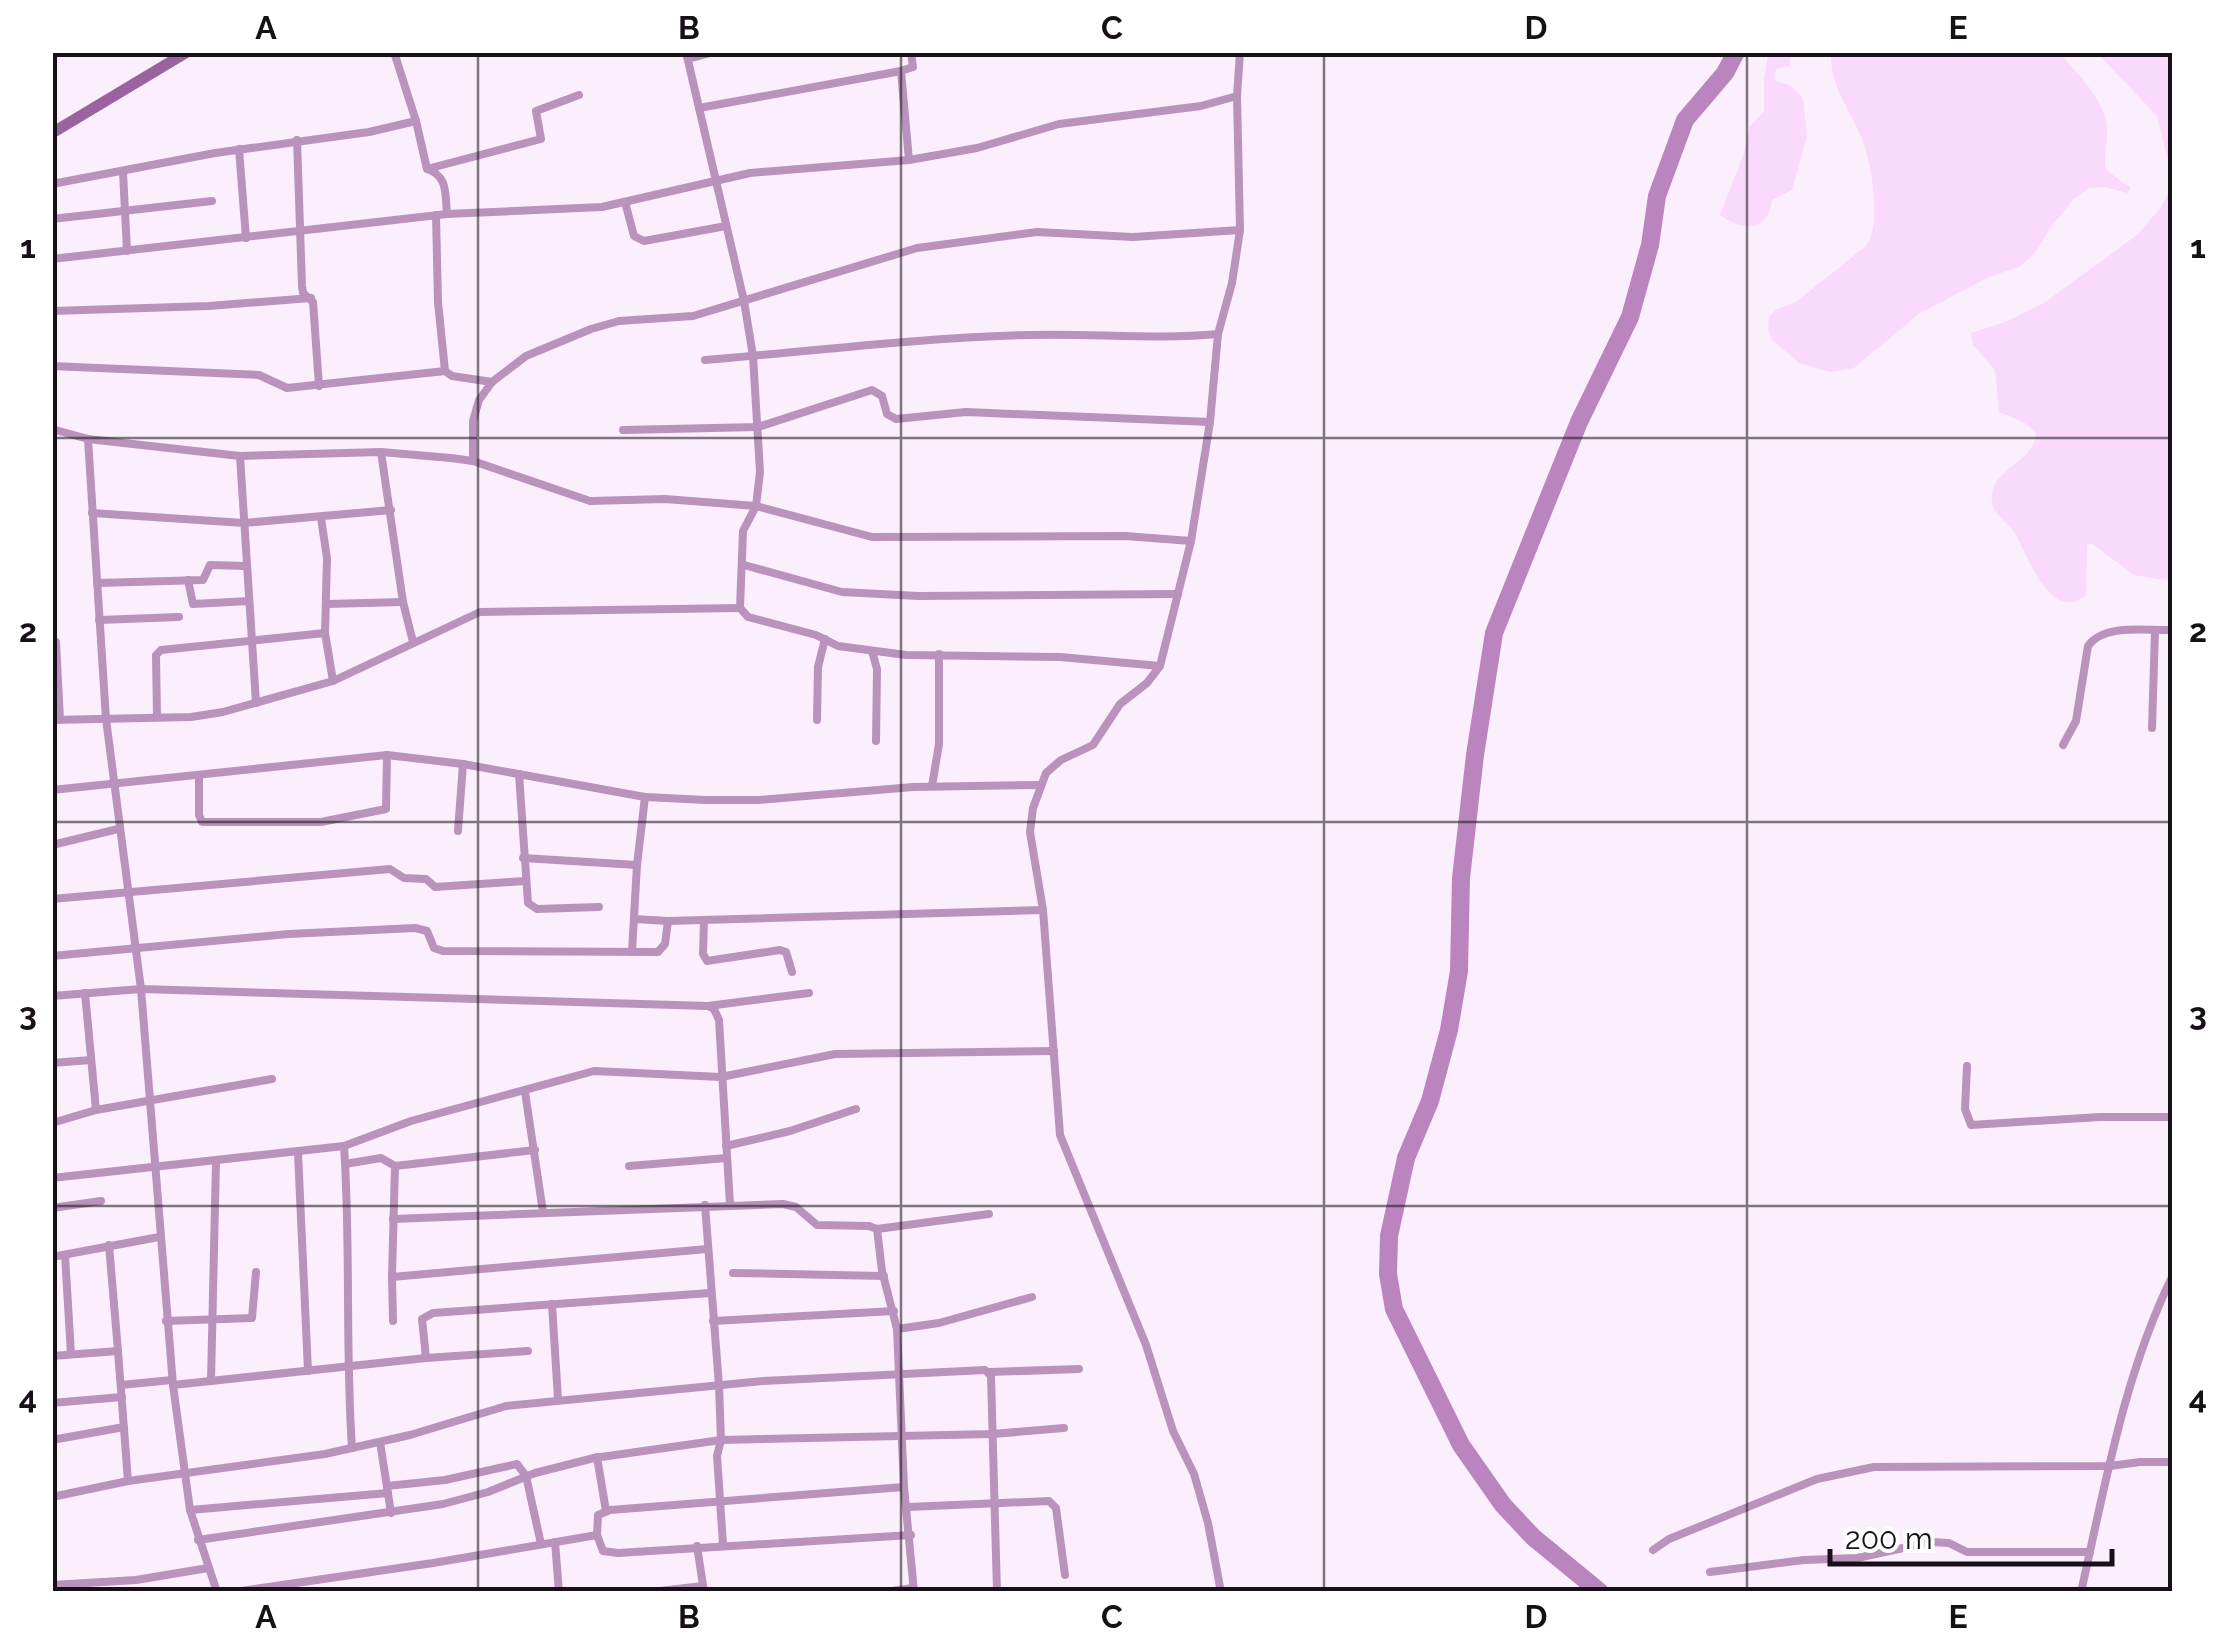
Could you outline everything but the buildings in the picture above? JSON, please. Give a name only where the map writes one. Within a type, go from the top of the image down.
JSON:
[{"type":"street","points":[[52,133],[187,52]]},
{"type":"street","points":[[714,52],[687,56],[753,356],[760,472],[756,506],[743,531],[740,608],[748,617],[838,646],[872,651],[1160,666]]},
{"type":"street","points":[[700,108],[913,67],[911,52]]},
{"type":"street","points":[[1221,1592],[1194,1474],[1173,1431],[1146,1346],[1060,1135],[1043,910],[1030,832],[1039,785],[1046,773],[1093,745],[1120,704],[1160,666],[1191,541],[1210,422],[1218,334],[1232,283],[1240,230],[1240,52]]},
{"type":"street","points":[[397,54],[426,169]]},
{"type":"street","points":[[901,70],[908,160]]},
{"type":"street","points":[[426,169],[541,139],[536,111],[579,95]]},
{"type":"street","points":[[52,259],[442,214],[585,208],[750,173],[908,160],[978,148],[1058,124],[1200,106],[1237,96]]},
{"type":"street","points":[[52,184],[416,121]]},
{"type":"street","points":[[297,140],[302,286],[303,293],[311,298]]},
{"type":"street","points":[[238,150],[246,238]]},
{"type":"street","points":[[426,169],[438,172],[444,179],[438,302],[445,371]]},
{"type":"street","points":[[123,172],[127,251]]},
{"type":"street","points":[[52,220],[212,201]]},
{"type":"street","points":[[625,202],[634,236],[644,241],[726,226]]},
{"type":"street","points":[[473,461],[474,421],[480,400],[492,382],[526,356],[591,329],[619,322],[693,316],[917,248],[1036,232],[1132,237],[1240,230]]},
{"type":"street","points":[[52,311],[311,298]]},
{"type":"street","points":[[311,298],[318,386]]},
{"type":"street","points":[[705,360],[1012,336],[1164,339],[1218,334]]},
{"type":"street","points":[[52,366],[259,375],[287,388],[445,371],[452,376],[492,382]]},
{"type":"street","points":[[623,430],[758,427],[872,390],[882,396],[887,414],[896,419],[966,412],[1210,422]]},
{"type":"street","points":[[52,429],[88,440],[240,456],[381,452],[473,461],[590,501],[665,499],[756,506],[872,537],[1125,536],[1191,541]]},
{"type":"street","points":[[88,440],[106,718],[140,990],[166,1321],[183,1473],[198,1540],[216,1592]]},
{"type":"street","points":[[381,452],[403,602],[413,642]]},
{"type":"street","points":[[240,456],[256,703]]},
{"type":"street","points":[[92,513],[244,523],[391,510]]},
{"type":"street","points":[[321,518],[326,548],[325,633],[333,681]]},
{"type":"street","points":[[97,583],[205,579],[210,565],[246,566]]},
{"type":"street","points":[[744,565],[842,592],[918,596],[1178,594]]},
{"type":"street","points":[[188,580],[193,604],[249,601]]},
{"type":"street","points":[[327,604],[403,602]]},
{"type":"street","points":[[52,639],[56,642],[56,720],[157,717],[224,712],[333,681],[471,614],[740,608]]},
{"type":"street","points":[[99,620],[179,617]]},
{"type":"street","points":[[2063,745],[2076,720],[2088,646],[2093,638],[2105,632],[2172,630]]},
{"type":"street","points":[[2152,728],[2155,631]]},
{"type":"street","points":[[157,717],[158,652],[325,633]]},
{"type":"street","points":[[816,720],[818,668],[826,640]]},
{"type":"street","points":[[872,651],[877,669],[876,741]]},
{"type":"street","points":[[932,786],[939,744],[939,654]]},
{"type":"street","points":[[52,790],[387,756],[464,764],[646,797],[758,800],[932,786],[1039,785]]},
{"type":"street","points":[[200,775],[202,822],[321,822],[386,809],[387,756]]},
{"type":"street","points":[[458,832],[464,764]]},
{"type":"street","points":[[518,774],[525,881],[531,908],[599,907]]},
{"type":"street","points":[[632,952],[646,797]]},
{"type":"street","points":[[52,845],[118,829]]},
{"type":"street","points":[[523,858],[637,864]]},
{"type":"street","points":[[52,898],[390,869],[404,878],[426,878],[435,887],[525,881]]},
{"type":"street","points":[[634,919],[1043,910]]},
{"type":"street","points":[[704,920],[703,954],[707,961],[780,950],[786,952],[792,972]]},
{"type":"street","points":[[52,956],[135,946],[415,928],[427,931],[434,948],[443,951],[632,952],[662,949],[668,921]]},
{"type":"street","points":[[52,996],[140,990],[708,1006],[809,993]]},
{"type":"street","points":[[85,993],[96,1110]]},
{"type":"street","points":[[708,1006],[719,1020],[730,1204]]},
{"type":"street","points":[[52,1178],[344,1146],[411,1122],[594,1071],[722,1077],[835,1054],[1054,1050]]},
{"type":"street","points":[[52,1063],[91,1060]]},
{"type":"street","points":[[1967,1066],[1964,1108],[1971,1126],[2100,1117],[2172,1117]]},
{"type":"street","points":[[52,1123],[96,1110],[272,1079]]},
{"type":"street","points":[[525,1092],[543,1212]]},
{"type":"street","points":[[726,1146],[790,1131],[856,1109]]},
{"type":"street","points":[[344,1146],[349,1325],[346,1367],[352,1448]]},
{"type":"street","points":[[345,1164],[381,1158],[396,1166],[535,1150]]},
{"type":"street","points":[[298,1152],[308,1371]]},
{"type":"street","points":[[630,1166],[727,1158]]},
{"type":"street","points":[[211,1381],[216,1161]]},
{"type":"street","points":[[393,1322],[396,1166]]},
{"type":"street","points":[[52,1208],[101,1201]]},
{"type":"street","points":[[393,1219],[790,1204],[817,1225],[877,1229],[990,1214]]},
{"type":"street","points":[[705,1205],[719,1386],[721,1440],[716,1456],[723,1544]]},
{"type":"street","points":[[877,1229],[897,1329],[904,1486],[914,1590],[885,1592]]},
{"type":"street","points":[[52,1256],[159,1237]]},
{"type":"street","points":[[109,1246],[128,1481]]},
{"type":"street","points":[[392,1277],[707,1249]]},
{"type":"street","points":[[65,1255],[72,1354]]},
{"type":"street","points":[[166,1321],[252,1318],[256,1272]]},
{"type":"street","points":[[733,1273],[884,1276]]},
{"type":"street","points":[[2082,1592],[2142,1347],[2172,1278]]},
{"type":"street","points":[[426,1358],[422,1319],[425,1315],[710,1293]]},
{"type":"street","points":[[897,1329],[939,1323],[1032,1297]]},
{"type":"street","points":[[552,1304],[558,1399]]},
{"type":"street","points":[[713,1322],[894,1312]]},
{"type":"street","points":[[52,1356],[118,1350]]},
{"type":"street","points":[[121,1385],[211,1381],[528,1350]]},
{"type":"street","points":[[52,1497],[128,1481],[352,1448],[506,1406],[558,1399],[898,1373],[1079,1369]]},
{"type":"street","points":[[990,1372],[997,1592]]},
{"type":"street","points":[[52,1404],[122,1397]]},
{"type":"street","points":[[52,1440],[124,1427]]},
{"type":"street","points":[[198,1540],[391,1513],[488,1492],[526,1476],[597,1457],[721,1440],[992,1434],[1064,1428]]},
{"type":"street","points":[[380,1442],[391,1513]]},
{"type":"street","points":[[597,1457],[606,1511]]},
{"type":"street","points":[[1653,1550],[1669,1539],[1777,1494],[1845,1472],[1903,1467],[2172,1462]]},
{"type":"street","points":[[190,1510],[388,1490],[514,1463],[526,1476],[541,1544]]},
{"type":"street","points":[[904,1486],[606,1511],[598,1514],[597,1535],[603,1551],[609,1553],[911,1535]]},
{"type":"street","points":[[908,1507],[1041,1501],[1053,1504],[1065,1574]]},
{"type":"street","points":[[234,1592],[597,1535]]},
{"type":"street","points":[[555,1542],[558,1592]]},
{"type":"street","points":[[1710,1572],[1804,1560],[1857,1558],[1932,1542],[1948,1543],[1967,1552],[2090,1552]]},
{"type":"street","points":[[651,1592],[704,1589],[697,1546]]},
{"type":"street","points":[[52,1585],[88,1587],[208,1568]]},
{"type":"shaded area","points":[[1768,53],[1790,53],[1790,66],[1776,69],[1775,81],[1790,85],[1803,98],[1807,136],[1792,190],[1772,200],[1770,211],[1760,223],[1745,226],[1720,215],[1750,126],[1764,112]]},
{"type":"shaded area","points":[[1831,53],[2060,53],[2102,108],[2107,129],[2106,170],[2131,188],[2127,193],[2105,187],[2089,188],[2074,199],[2021,266],[1989,277],[1920,313],[1854,368],[1830,372],[1799,363],[1772,340],[1769,317],[1777,309],[1796,302],[1866,246],[1874,223],[1868,157],[1836,85]]},
{"type":"shaded area","points":[[2097,53],[2172,53],[2172,581],[2134,575],[2091,543],[2087,545],[2086,595],[2073,602],[2050,594],[2014,532],[1993,506],[1995,484],[2030,450],[2036,433],[2025,423],[1999,412],[1995,370],[1973,345],[1971,333],[2044,303],[2137,235],[2162,206],[2171,174],[2157,116]]},
{"type":"waterway","points":[[1600,1592],[1533,1537],[1503,1505],[1461,1445],[1394,1309],[1388,1274],[1389,1236],[1406,1158],[1430,1101],[1449,1030],[1459,971],[1461,878],[1494,633],[1579,422],[1630,317],[1650,245],[1657,196],[1685,120],[1725,73],[1736,52]]}]
